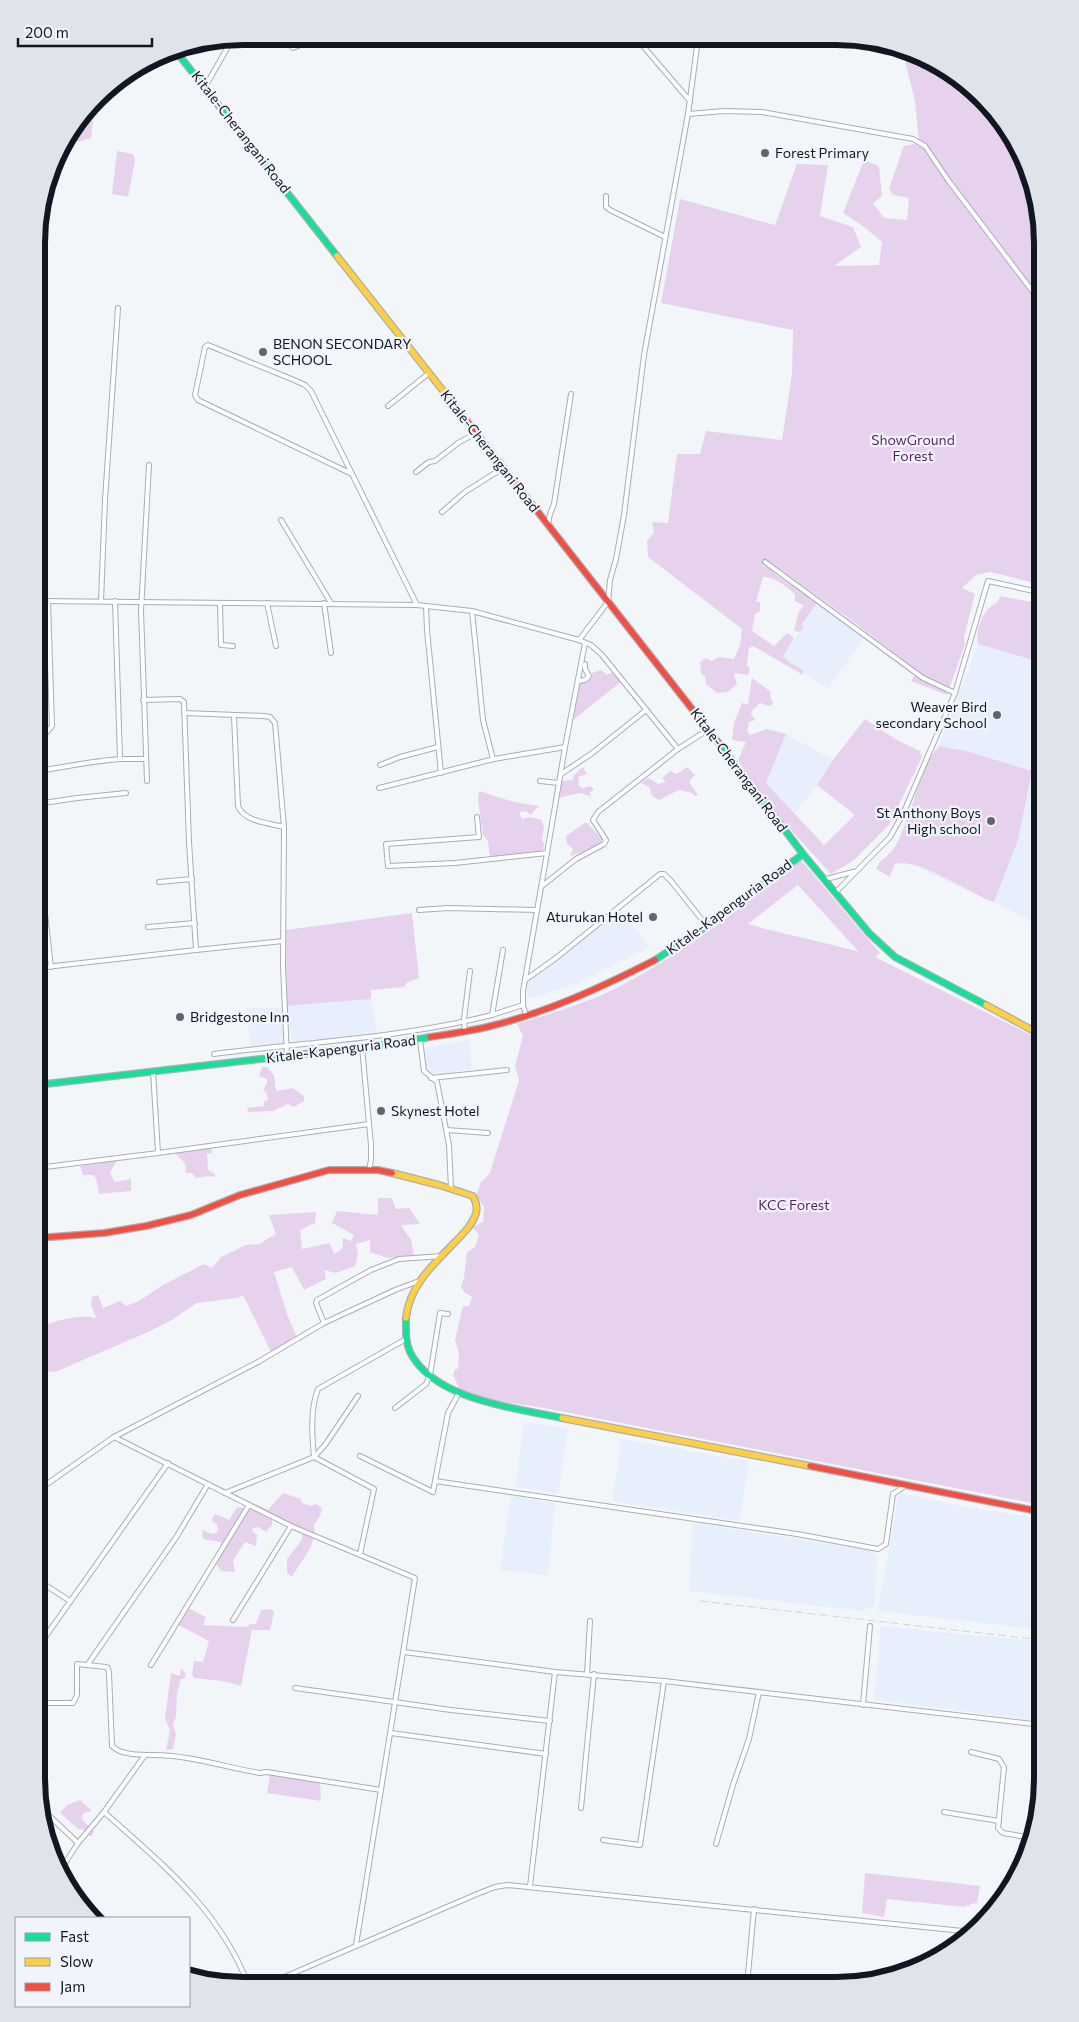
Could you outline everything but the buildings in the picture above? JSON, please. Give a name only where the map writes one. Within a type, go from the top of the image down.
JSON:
[{"type":"main road","name":"Kitale-Cherangani Road","points":[[179,55],[430,373],[708,729],[803,854]]},
{"type":"main road","name":"Kitale-Kapenguria Road","points":[[45,1084],[420,1040],[491,1026],[567,1002],[616,980],[662,956],[707,926],[803,854],[870,934],[895,957],[1034,1032]]},
{"type":"main road","points":[[45,1237],[104,1233],[146,1226],[191,1215],[240,1196],[329,1170],[368,1170],[405,1176],[472,1196],[476,1200],[477,1214],[466,1230],[419,1281],[407,1309],[404,1330],[412,1359],[430,1375],[459,1393],[492,1404],[618,1430],[1034,1510]]},
{"type":"street","points":[[204,87],[230,45]]},
{"type":"street","points":[[642,45],[690,101]]},
{"type":"street","points":[[579,640],[608,602],[610,580],[624,515],[640,384],[664,237],[688,114],[697,45]]},
{"type":"street","points":[[688,114],[724,111],[762,112],[914,139],[925,146],[948,180],[1034,293]]},
{"type":"street","points":[[606,196],[606,206],[610,210],[664,237]]},
{"type":"street","points":[[101,601],[105,500],[118,308]]},
{"type":"street","points":[[352,474],[198,400],[195,395],[205,347],[208,345],[309,388],[352,474],[417,605]]},
{"type":"street","points":[[388,406],[430,373]]},
{"type":"street","points":[[548,525],[554,504],[571,394]]},
{"type":"street","points":[[416,472],[476,433]]},
{"type":"street","points":[[147,781],[143,700],[143,602],[149,465]]},
{"type":"street","points":[[442,512],[465,492],[503,468]]},
{"type":"street","points":[[281,520],[331,603]]},
{"type":"street","points":[[765,562],[923,678],[955,692]]},
{"type":"street","points":[[836,892],[890,837],[903,814],[955,692],[988,581],[1034,591]]},
{"type":"street","points":[[45,732],[52,726],[48,601],[417,605],[472,610],[585,643],[602,655],[678,749]]},
{"type":"street","points":[[115,602],[120,759]]},
{"type":"street","points":[[220,603],[221,645],[233,646]]},
{"type":"street","points":[[267,603],[276,646]]},
{"type":"street","points":[[324,603],[331,653]]},
{"type":"street","points":[[426,606],[440,773]]},
{"type":"street","points":[[472,610],[483,720],[493,759]]},
{"type":"street","points":[[526,1015],[523,1005],[525,980],[585,643]]},
{"type":"street","points":[[578,681],[585,680],[590,676],[585,669],[585,664]]},
{"type":"street","points":[[143,700],[180,699],[184,702],[196,950]]},
{"type":"street","points":[[561,774],[591,754],[646,710]]},
{"type":"street","points":[[184,713],[264,716],[273,719],[275,723],[284,827],[287,1057]]},
{"type":"street","points":[[234,716],[238,806],[240,812],[255,820],[284,827]]},
{"type":"street","points":[[542,886],[576,858],[604,844],[606,840],[593,821],[594,815],[678,749],[708,729]]},
{"type":"street","points":[[380,765],[400,757],[438,747]]},
{"type":"street","points":[[379,788],[493,759],[565,747]]},
{"type":"street","points":[[45,771],[89,762],[146,759]]},
{"type":"street","points":[[540,781],[559,783]]},
{"type":"street","points":[[45,803],[126,793]]},
{"type":"street","points":[[477,817],[479,836],[386,844],[388,866],[455,863],[547,853]]},
{"type":"street","points":[[826,880],[855,871]]},
{"type":"street","points":[[525,980],[556,958],[660,874],[664,874],[671,881],[707,926]]},
{"type":"street","points":[[160,882],[192,879]]},
{"type":"street","points":[[419,910],[448,908],[537,910]]},
{"type":"street","points":[[45,914],[51,966]]},
{"type":"street","points":[[148,927],[195,923]]},
{"type":"street","points":[[45,967],[284,941]]},
{"type":"street","points":[[492,1015],[503,950]]},
{"type":"street","points":[[465,1031],[464,1022],[470,971]]},
{"type":"street","points":[[214,1054],[398,1033],[464,1022],[523,1005]]},
{"type":"street","points":[[420,1040],[423,1067],[426,1075],[437,1082],[446,1130],[451,1189]]},
{"type":"street","points":[[362,1047],[371,1160],[368,1170]]},
{"type":"street","points":[[153,1070],[158,1153]]},
{"type":"street","points":[[431,1078],[507,1070]]},
{"type":"street","points":[[45,1167],[369,1124]]},
{"type":"street","points":[[446,1130],[488,1133]]},
{"type":"street","points":[[324,1324],[316,1303],[317,1300],[371,1270],[399,1259],[443,1256]]},
{"type":"street","points":[[45,1485],[114,1437],[258,1362],[324,1324],[419,1281]]},
{"type":"street","points":[[395,1408],[426,1384],[430,1375],[440,1313],[448,1314]]},
{"type":"street","points":[[314,1457],[313,1430],[315,1398],[318,1389],[406,1338]]},
{"type":"street","points":[[360,1456],[433,1492],[448,1413],[459,1393]]},
{"type":"street","points":[[225,1493],[314,1457],[325,1446],[358,1396]]},
{"type":"street","points":[[114,1437],[292,1526],[415,1578],[356,1945]]},
{"type":"street","points":[[314,1457],[374,1489],[360,1554]]},
{"type":"street","points":[[45,1637],[93,1572],[168,1463]]},
{"type":"street","points":[[435,1481],[787,1532],[878,1549],[886,1544],[892,1494],[905,1486]]},
{"type":"street","points":[[88,1664],[177,1536],[208,1484]]},
{"type":"street","points":[[151,1665],[249,1505]]},
{"type":"street","points":[[232,1620],[292,1526]]},
{"type":"street","points":[[45,1586],[70,1601]]},
{"type":"street","points":[[587,1674],[590,1621]]},
{"type":"street","points":[[863,1705],[870,1626]]},
{"type":"street","points":[[404,1652],[555,1672],[664,1681],[1034,1724]]},
{"type":"street","points":[[45,1704],[73,1704],[77,1695],[77,1664],[108,1668],[112,1746],[115,1749],[145,1755],[170,1755],[260,1773],[267,1772],[381,1790]]},
{"type":"street","points":[[530,1886],[555,1672]]},
{"type":"street","points":[[581,1808],[594,1674]]},
{"type":"street","points":[[602,1840],[640,1845],[664,1681]]},
{"type":"street","points":[[295,1688],[451,1710],[550,1720]]},
{"type":"street","points":[[716,1844],[749,1739],[758,1692]]},
{"type":"street","points":[[391,1733],[546,1754]]},
{"type":"street","points":[[971,1752],[999,1759],[1004,1767],[998,1828],[1003,1833],[1025,1837]]},
{"type":"street","points":[[64,1865],[78,1843],[104,1812],[145,1755]]},
{"type":"street","points":[[104,1812],[198,1900],[215,1922],[240,1964],[245,1977]]},
{"type":"street","points":[[944,1812],[999,1821]]},
{"type":"street","points":[[49,1815],[78,1843]]},
{"type":"street","points":[[284,1977],[495,1887],[507,1885],[963,1931]]},
{"type":"street","points":[[748,1977],[754,1909]]},
{"type":"shaded area","points":[[817,603],[864,637],[828,689],[790,663],[783,655],[803,629],[802,624]]},
{"type":"shaded area","name":"St Anthony Boys High school","points":[[978,644],[1034,660],[1034,921],[921,869],[964,751],[939,746]]},
{"type":"shaded area","points":[[786,734],[833,760],[817,785],[795,813],[765,783]]},
{"type":"shaded area","points":[[620,908],[650,947],[576,984],[528,999],[527,983]]},
{"type":"shaded area","points":[[371,999],[377,1032],[292,1044],[287,1006]]},
{"type":"shaded area","points":[[246,1008],[281,1008],[285,1045],[251,1047]]},
{"type":"shaded area","points":[[469,1040],[472,1069],[431,1076],[425,1068],[422,1048]]},
{"type":"shaded area","points":[[524,1422],[568,1428],[558,1494],[516,1486]]},
{"type":"shaded area","points":[[620,1439],[749,1461],[739,1521],[612,1501],[621,1447]]},
{"type":"shaded area","points":[[902,1493],[957,1505],[1034,1518],[1034,1629],[878,1611],[898,1496]]},
{"type":"shaded area","points":[[511,1495],[555,1503],[548,1575],[500,1570]]},
{"type":"shaded area","points":[[693,1523],[872,1551],[877,1560],[874,1606],[862,1611],[689,1591]]},
{"type":"shaded area","points":[[881,1626],[1034,1641],[1034,1720],[874,1700]]},
{"type":"green space","name":"ShowGround Forest","points":[[904,57],[924,65],[946,78],[967,94],[985,112],[1001,133],[1014,155],[1024,179],[1034,230],[1034,583],[990,572],[976,575],[962,588],[975,594],[964,637],[965,644],[947,695],[911,681],[917,670],[847,617],[770,562],[764,560],[762,566],[770,568],[776,575],[817,603],[802,624],[803,629],[799,632],[794,631],[799,611],[804,606],[795,601],[795,594],[780,583],[772,578],[763,577],[756,602],[760,602],[760,611],[755,614],[752,631],[774,646],[787,633],[793,637],[783,656],[790,663],[803,670],[803,675],[753,646],[749,648],[747,665],[750,669],[748,675],[734,673],[737,684],[728,692],[717,693],[706,684],[705,677],[701,673],[700,662],[706,658],[712,661],[719,657],[734,659],[740,645],[742,629],[648,557],[647,541],[654,532],[652,522],[668,523],[677,454],[700,454],[706,431],[782,440],[792,374],[793,330],[661,303],[680,199],[775,225],[797,164],[828,165],[820,216],[853,227],[861,247],[834,266],[879,265],[882,242],[843,213],[864,160],[879,166],[882,196],[873,203],[884,218],[907,220],[909,198],[893,195],[889,188],[904,146],[919,143],[915,101]]},
{"type":"green space","points":[[94,112],[91,138],[78,142],[75,138]]},
{"type":"green space","points":[[117,151],[133,154],[135,160],[128,197],[112,194]]},
{"type":"green space","points":[[1000,596],[1034,602],[1034,660],[978,644],[977,638],[981,620],[984,614],[997,603]]},
{"type":"green space","points":[[601,670],[607,675],[612,672],[622,681],[573,720],[579,683],[592,678],[592,673]]},
{"type":"green space","points":[[752,678],[771,692],[773,704],[769,706],[760,703],[752,711],[751,714],[755,720],[749,722],[747,731],[750,735],[767,729],[786,734],[766,783],[824,845],[855,815],[817,785],[833,760],[865,719],[897,740],[920,751],[922,757],[889,825],[854,860],[831,874],[772,809],[738,760],[746,742],[732,740],[734,723],[742,703],[748,704]]},
{"type":"green space","name":"St Anthony Boys High school","points":[[939,746],[966,751],[1032,771],[1018,840],[994,902],[918,866],[895,864],[890,877],[876,869],[879,863],[891,852],[901,835],[922,774]]},
{"type":"green space","points":[[583,767],[587,774],[578,777],[579,786],[583,788],[591,786],[594,790],[590,792],[591,796],[579,793],[559,798],[562,781],[573,780],[574,775]]},
{"type":"green space","points":[[687,767],[695,775],[689,782],[698,795],[695,796],[692,793],[679,790],[659,800],[652,796],[649,787],[641,783],[648,778],[658,784],[666,782],[662,778],[670,771],[677,774]]},
{"type":"green space","points":[[479,791],[514,802],[539,806],[530,815],[526,811],[519,812],[522,819],[530,817],[542,820],[544,828],[543,852],[490,858],[488,841],[483,835],[478,800]]},
{"type":"green space","points":[[586,822],[602,839],[601,843],[570,856],[573,849],[567,844],[566,836]]},
{"type":"green space","name":"KCC Forest","points":[[801,860],[880,953],[875,957],[1034,1036],[1034,1503],[544,1408],[491,1400],[460,1390],[453,1375],[455,1369],[458,1369],[459,1354],[455,1340],[463,1306],[469,1306],[472,1297],[465,1293],[461,1287],[467,1252],[475,1247],[479,1234],[472,1227],[483,1222],[484,1207],[476,1196],[481,1182],[490,1173],[519,1080],[515,1066],[523,1036],[517,1024],[572,1007],[624,984],[671,957],[737,910]],"holes":[[[798,885],[859,952],[775,931],[748,924]]]},
{"type":"green space","points":[[412,913],[419,978],[406,983],[404,987],[371,990],[371,999],[287,1006],[286,930]]},
{"type":"green space","points":[[262,1067],[267,1067],[274,1075],[276,1091],[293,1088],[304,1096],[304,1101],[294,1107],[288,1104],[273,1111],[248,1112],[247,1108],[264,1106],[264,1101],[268,1100],[266,1092],[263,1091],[267,1079],[259,1076]]},
{"type":"green space","points":[[211,1148],[212,1153],[207,1154],[208,1170],[215,1174],[215,1177],[196,1178],[192,1173],[186,1173],[185,1163],[175,1153]]},
{"type":"green space","points":[[117,1160],[110,1173],[115,1182],[131,1179],[131,1191],[99,1194],[96,1178],[93,1175],[83,1175],[80,1166]]},
{"type":"green space","points":[[378,1198],[392,1198],[396,1209],[409,1208],[420,1224],[401,1225],[411,1240],[414,1255],[388,1258],[370,1252],[370,1240],[356,1244],[358,1254],[355,1266],[336,1273],[324,1270],[326,1279],[304,1290],[292,1267],[274,1272],[287,1314],[297,1338],[271,1352],[243,1295],[237,1298],[197,1303],[170,1321],[148,1332],[55,1372],[45,1371],[45,1326],[66,1319],[96,1318],[91,1304],[92,1297],[98,1295],[103,1308],[120,1301],[126,1306],[139,1301],[163,1285],[204,1264],[212,1268],[221,1257],[246,1245],[259,1244],[276,1234],[269,1215],[316,1212],[315,1223],[300,1230],[302,1249],[330,1243],[334,1254],[343,1248],[342,1238],[351,1241],[354,1235],[332,1223],[337,1211],[378,1215]]},
{"type":"green space","points":[[283,1493],[301,1499],[302,1503],[310,1506],[316,1504],[322,1508],[320,1516],[314,1525],[314,1539],[311,1546],[292,1577],[287,1573],[287,1559],[301,1541],[304,1529],[285,1525],[272,1518],[272,1525],[266,1532],[258,1527],[253,1528],[252,1531],[257,1535],[256,1546],[245,1542],[233,1560],[235,1572],[221,1571],[216,1564],[221,1542],[203,1539],[202,1530],[213,1534],[218,1532],[217,1525],[211,1520],[215,1514],[229,1520],[237,1507],[253,1510],[256,1504],[268,1510]]},
{"type":"green space","points":[[188,1608],[206,1617],[203,1625],[246,1627],[250,1624],[256,1624],[261,1610],[271,1609],[274,1612],[270,1630],[252,1630],[241,1686],[223,1681],[194,1678],[192,1674],[194,1661],[203,1662],[209,1641],[178,1625]]},
{"type":"green space","points":[[181,1668],[186,1674],[184,1679],[181,1679],[177,1693],[176,1717],[173,1724],[176,1735],[173,1749],[166,1750],[170,1730],[165,1718],[171,1673],[180,1676]]},
{"type":"green space","points":[[270,1774],[320,1783],[321,1801],[267,1793]]},
{"type":"green space","points":[[80,1800],[92,1811],[84,1813],[81,1818],[94,1832],[92,1836],[89,1836],[84,1830],[78,1829],[60,1813],[67,1805]]},
{"type":"green space","points":[[865,1873],[980,1886],[977,1903],[969,1906],[966,1905],[965,1907],[887,1899],[884,1917],[862,1913]]},
{"type":"railway","points":[[700,1601],[1034,1639]]},
{"type":"traffic: fast","points":[[179,55],[337,256]]},
{"type":"traffic: fast","points":[[721,746],[803,854]]},
{"type":"traffic: fast","points":[[655,960],[707,926],[803,854],[870,934],[895,957],[986,1005]]},
{"type":"traffic: fast","points":[[45,1084],[398,1043],[430,1037]]},
{"type":"traffic: fast","points":[[406,1318],[408,1348],[421,1368],[437,1381],[477,1399],[562,1418]]},
{"type":"traffic: slow","points":[[337,256],[459,411]]},
{"type":"traffic: slow","points":[[986,1005],[1034,1031]]},
{"type":"traffic: slow","points":[[392,1173],[473,1196],[477,1209],[468,1228],[421,1280],[414,1291],[406,1318]]},
{"type":"traffic: slow","points":[[562,1418],[810,1466]]},
{"type":"traffic: jam","points":[[459,411],[721,746]]},
{"type":"traffic: jam","points":[[430,1037],[483,1028],[533,1014],[595,989],[655,960]]},
{"type":"traffic: jam","points":[[45,1237],[104,1233],[146,1226],[191,1215],[240,1195],[329,1170],[378,1170],[392,1173]]},
{"type":"traffic: jam","points":[[810,1466],[1034,1510]]},
{"type":"place","name":"Forest Primary","points":[[765,153]]},
{"type":"place","name":"BENON SECONDARY SCHOOL","points":[[263,352]]},
{"type":"place","name":"Weaver Bird secondary School","points":[[997,715]]},
{"type":"place","name":"St Anthony Boys High school","points":[[991,821]]},
{"type":"place","name":"Aturukan Hotel","points":[[653,917]]},
{"type":"place","name":"Bridgestone Inn","points":[[180,1017]]},
{"type":"place","name":"Skynest Hotel","points":[[381,1111]]}]
